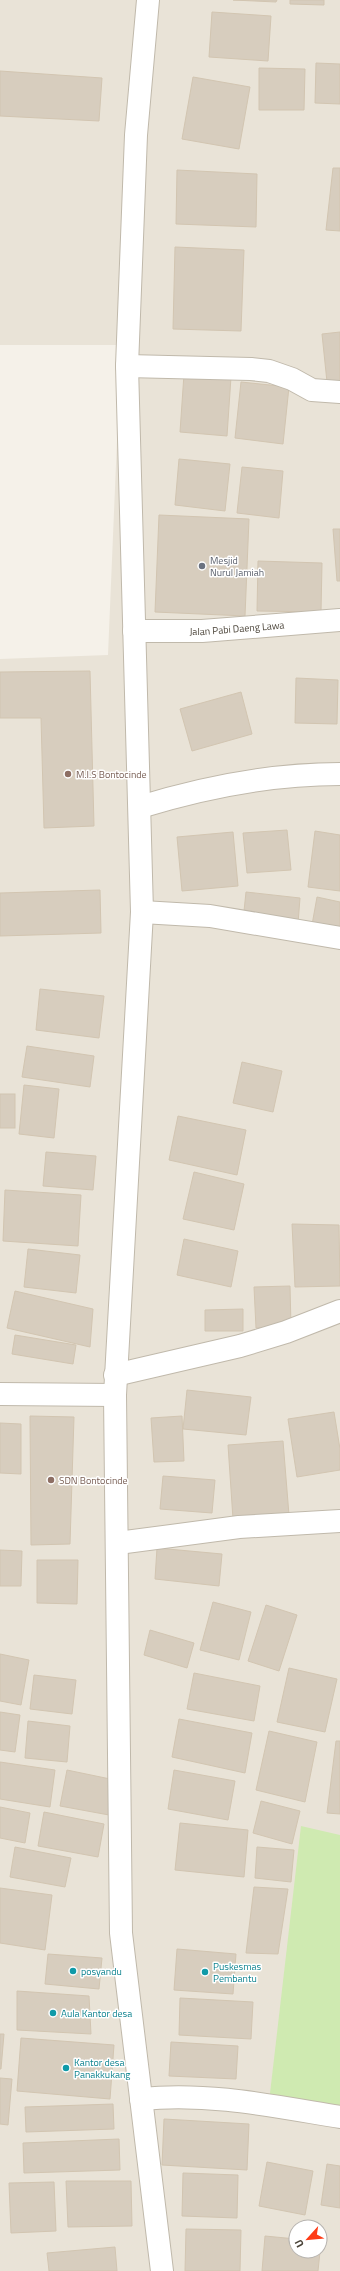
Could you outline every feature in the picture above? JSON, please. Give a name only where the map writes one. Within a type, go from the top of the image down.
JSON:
[{"type":"street","points":[[148,0],[136,135],[127,366],[142,912],[115,1385],[118,1544],[121,1933],[162,2271]]},
{"type":"street","points":[[127,366],[252,369],[269,371],[292,379],[312,390],[340,392]]},
{"type":"street","name":"Jalan Pabi Daeng Lawa","points":[[134,630],[202,630],[340,620]]},
{"type":"street","points":[[140,807],[180,794],[244,781],[340,774]]},
{"type":"street","points":[[142,912],[210,916],[340,938]]},
{"type":"street","points":[[0,1394],[115,1385],[286,1332],[340,1311]]},
{"type":"street","points":[[118,1544],[239,1527],[340,1521]]},
{"type":"street","points":[[141,2100],[181,2096],[217,2098],[269,2104],[340,2117]]},
{"type":"shaded area","points":[[0,0],[340,0],[340,2271],[0,2271],[0,659],[108,655],[121,345],[0,345]]},
{"type":"green space","points":[[301,1826],[340,1835],[340,2115],[269,2102]]},
{"type":"building","points":[[233,0],[277,0],[276,2]]},
{"type":"building","points":[[290,0],[324,0],[324,5],[290,4]]},
{"type":"building","points":[[212,12],[271,16],[268,61],[209,57]]},
{"type":"building","points":[[316,63],[340,64],[340,104],[315,103]]},
{"type":"building","points":[[259,68],[305,69],[304,110],[259,110]]},
{"type":"building","points":[[0,71],[102,78],[99,121],[0,116]]},
{"type":"building","points":[[193,77],[250,87],[239,149],[182,139]]},
{"type":"building","points":[[333,168],[340,168],[340,231],[326,230]]},
{"type":"building","points":[[177,170],[257,174],[256,227],[176,224]]},
{"type":"building","points":[[175,247],[244,250],[241,331],[173,329]]},
{"type":"building","points":[[340,332],[340,381],[327,382],[322,334]]},
{"type":"building","points":[[184,374],[231,377],[227,436],[180,432]]},
{"type":"building","points":[[241,382],[289,387],[283,444],[235,438]]},
{"type":"building","points":[[179,459],[230,464],[225,511],[175,505]]},
{"type":"building","points":[[242,467],[283,471],[279,518],[237,513]]},
{"type":"building","name":"Mesjid Nurul Jamiah","points":[[159,515],[249,519],[245,616],[155,612]]},
{"type":"building","points":[[333,529],[340,529],[340,581],[337,581]]},
{"type":"building","points":[[258,561],[322,563],[321,612],[257,611]]},
{"type":"building","name":"M.I.S Bontocinde","points":[[90,671],[94,826],[44,828],[41,718],[0,718],[0,672]]},
{"type":"building","points":[[296,678],[338,680],[337,724],[295,723]]},
{"type":"building","points":[[241,692],[252,734],[192,751],[180,709]]},
{"type":"building","points":[[287,830],[291,870],[247,873],[243,833]]},
{"type":"building","points":[[315,831],[340,835],[340,891],[308,887]]},
{"type":"building","points":[[233,832],[238,886],[182,891],[177,837]]},
{"type":"building","points":[[100,890],[101,933],[0,936],[0,893]]},
{"type":"building","points":[[246,892],[300,898],[297,936],[242,930]]},
{"type":"building","points":[[317,897],[340,902],[340,942],[310,936]]},
{"type":"building","points":[[40,989],[104,996],[99,1038],[36,1030]]},
{"type":"building","points":[[27,1046],[94,1056],[90,1087],[22,1077]]},
{"type":"building","points":[[242,1062],[282,1071],[273,1112],[233,1103]]},
{"type":"building","points":[[24,1085],[59,1089],[54,1138],[19,1134]]},
{"type":"building","points":[[0,1094],[15,1094],[15,1128],[0,1128]]},
{"type":"building","points":[[178,1116],[246,1130],[237,1175],[169,1160]]},
{"type":"building","points":[[46,1152],[96,1156],[93,1190],[43,1186]]},
{"type":"building","points":[[194,1172],[244,1184],[234,1230],[183,1219]]},
{"type":"building","points":[[5,1190],[81,1195],[78,1246],[3,1241]]},
{"type":"building","points":[[292,1224],[339,1225],[340,1286],[295,1287]]},
{"type":"building","points":[[184,1239],[238,1251],[231,1287],[177,1275]]},
{"type":"building","points":[[28,1249],[80,1255],[76,1293],[24,1287]]},
{"type":"building","points":[[290,1286],[291,1327],[256,1328],[254,1287]]},
{"type":"building","points":[[15,1291],[93,1309],[90,1347],[7,1328]]},
{"type":"building","points":[[243,1309],[243,1331],[205,1331],[205,1310]]},
{"type":"building","points":[[15,1335],[76,1345],[73,1364],[12,1354]]},
{"type":"building","points":[[187,1390],[251,1397],[246,1435],[183,1429]]},
{"type":"building","points":[[334,1412],[340,1449],[340,1470],[297,1477],[288,1419]]},
{"type":"building","name":"SDN Bontocinde","points":[[30,1416],[74,1417],[70,1544],[31,1545]]},
{"type":"building","points":[[182,1416],[184,1461],[154,1462],[151,1418]]},
{"type":"building","points":[[0,1423],[21,1424],[21,1474],[0,1473]]},
{"type":"building","points":[[283,1441],[289,1515],[233,1519],[228,1445]]},
{"type":"building","points":[[163,1476],[215,1480],[212,1513],[160,1509]]},
{"type":"building","points":[[157,1548],[222,1554],[219,1586],[155,1579]]},
{"type":"building","points":[[0,1550],[22,1551],[21,1586],[0,1586]]},
{"type":"building","points":[[37,1560],[78,1560],[77,1604],[37,1603]]},
{"type":"building","points":[[213,1602],[251,1612],[239,1660],[200,1650]]},
{"type":"building","points":[[266,1605],[297,1615],[279,1671],[248,1661]]},
{"type":"building","points":[[150,1630],[194,1643],[187,1668],[144,1655]]},
{"type":"building","points":[[0,1654],[29,1660],[21,1705],[0,1701]]},
{"type":"building","points":[[289,1668],[337,1679],[325,1732],[277,1722]]},
{"type":"building","points":[[194,1673],[260,1686],[254,1721],[187,1709]]},
{"type":"building","points":[[34,1675],[76,1680],[72,1714],[30,1709]]},
{"type":"building","points":[[0,1712],[20,1715],[15,1752],[0,1750]]},
{"type":"building","points":[[179,1719],[252,1733],[245,1773],[172,1757]]},
{"type":"building","points":[[28,1721],[70,1726],[67,1762],[25,1758]]},
{"type":"building","points":[[269,1731],[317,1742],[305,1802],[256,1790]]},
{"type":"building","points":[[336,1741],[340,1741],[340,1814],[327,1813]]},
{"type":"building","points":[[0,1762],[55,1770],[50,1807],[0,1799]]},
{"type":"building","points":[[67,1770],[115,1780],[109,1815],[60,1806]]},
{"type":"building","points":[[174,1770],[235,1781],[228,1820],[168,1809]]},
{"type":"building","points":[[261,1801],[300,1811],[292,1844],[253,1833]]},
{"type":"building","points":[[0,1807],[30,1813],[25,1843],[0,1838]]},
{"type":"building","points":[[44,1812],[104,1824],[98,1857],[38,1846]]},
{"type":"building","points":[[180,1823],[248,1830],[244,1877],[175,1870]]},
{"type":"building","points":[[15,1847],[71,1858],[65,1887],[10,1877]]},
{"type":"building","points":[[257,1847],[294,1850],[291,1882],[255,1878]]},
{"type":"building","points":[[254,1887],[288,1889],[278,1954],[246,1953]]},
{"type":"building","points":[[0,1888],[52,1895],[45,1950],[0,1943]]},
{"type":"building","name":"Puskesmas Pembantu","points":[[177,1949],[236,1954],[233,1994],[174,1990]]},
{"type":"building","name":"posyandu","points":[[48,1954],[102,1958],[99,1989],[45,1984]]},
{"type":"building","name":"Aula Kantor desa","points":[[17,1991],[89,1996],[91,2034],[17,2030]]},
{"type":"building","points":[[180,1998],[253,2002],[251,2039],[179,2035]]},
{"type":"building","points":[[0,2034],[4,2034],[1,2069],[0,2069]]},
{"type":"building","name":"Kantor desa Panakkukang","points":[[21,2038],[114,2045],[110,2099],[17,2091]]},
{"type":"building","points":[[171,2042],[238,2046],[236,2079],[169,2076]]},
{"type":"building","points":[[0,2078],[12,2079],[8,2125],[0,2124]]},
{"type":"building","points":[[113,2104],[114,2129],[26,2132],[25,2107]]},
{"type":"building","points":[[164,2119],[249,2124],[247,2170],[162,2165]]},
{"type":"building","points":[[119,2139],[120,2170],[24,2173],[23,2143]]},
{"type":"building","points":[[267,2162],[313,2171],[305,2215],[259,2206]]},
{"type":"building","points":[[327,2164],[340,2166],[340,2208],[321,2205]]},
{"type":"building","points":[[183,2173],[238,2175],[237,2218],[182,2216]]},
{"type":"building","points":[[66,2181],[131,2181],[132,2226],[68,2227]]},
{"type":"building","points":[[54,2182],[56,2231],[11,2233],[9,2183]]},
{"type":"building","points":[[186,2229],[241,2230],[240,2271],[185,2271]]},
{"type":"building","points":[[265,2236],[288,2238],[288,2259],[319,2259],[318,2271],[262,2271]]},
{"type":"building","points":[[115,2247],[117,2271],[49,2271],[47,2253]]},
{"type":"place","name":"Mesjid Nurul Jamiah","points":[[202,566]]},
{"type":"place","name":"M.I.S Bontocinde","points":[[68,774]]},
{"type":"place","name":"SDN Bontocinde","points":[[51,1480]]},
{"type":"place","name":"posyandu","points":[[73,1971]]},
{"type":"place","name":"Puskesmas Pembantu","points":[[205,1972]]},
{"type":"place","name":"Aula Kantor desa","points":[[53,2013]]},
{"type":"place","name":"Kantor desa Panakkukang","points":[[66,2068]]}]
